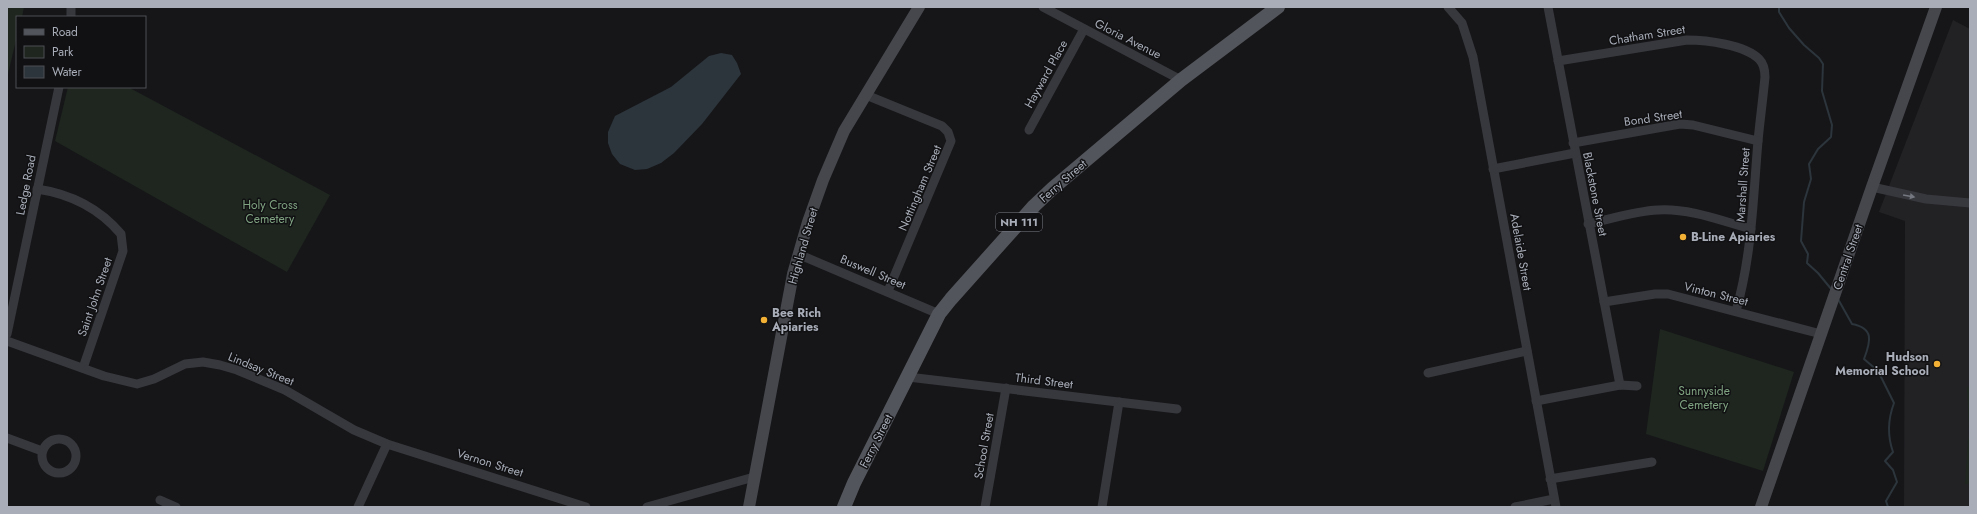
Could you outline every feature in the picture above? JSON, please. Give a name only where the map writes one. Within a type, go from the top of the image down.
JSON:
[{"type":"main road","name":"Ferry Street","points":[[844,507],[854,483],[939,314],[1044,196],[1181,80],[1278,7]]},
{"type":"street","name":"Highland Street","points":[[749,507],[798,254],[833,156],[844,131],[919,7]]},
{"type":"street","name":"Gloria Avenue","points":[[1043,7],[1181,80]]},
{"type":"street","name":"Blackstone Street","points":[[1548,7],[1588,224],[1620,385]]},
{"type":"street","name":"Central Street","points":[[1762,507],[1830,307],[1936,7]]},
{"type":"street","name":"Adelaide Street","points":[[1452,8],[1462,24],[1473,57],[1555,503]]},
{"type":"street","name":"Hayward Place","points":[[1029,130],[1084,29]]},
{"type":"street","name":"Chatham Street","points":[[1558,61],[1687,40],[1704,40],[1721,44],[1746,51],[1760,60]]},
{"type":"street","name":"Marshall Street","points":[[1736,311],[1747,264],[1755,197],[1758,141],[1765,77],[1764,68],[1760,60]]},
{"type":"street","name":"Ledge Road","points":[[7,334],[59,88]]},
{"type":"street","name":"Nottingham Street","points":[[866,95],[942,126],[948,132],[951,141],[888,291]]},
{"type":"street","name":"Bond Street","points":[[1574,143],[1680,124],[1758,141]]},
{"type":"street","points":[[1493,169],[1575,154]]},
{"type":"street","points":[[1872,187],[1926,199],[1970,203]]},
{"type":"street","name":"Saint John Street","points":[[37,189],[65,194],[80,201],[94,210],[121,234],[123,251],[84,368]]},
{"type":"street","points":[[1588,224],[1656,210],[1670,210],[1708,217],[1751,229]]},
{"type":"street","name":"Buswell Street","points":[[798,254],[939,314]]},
{"type":"street","name":"Vinton Street","points":[[1604,302],[1655,294],[1668,294],[1821,334]]},
{"type":"street","name":"Lindsay Street","points":[[7,340],[104,376],[137,384],[154,379],[186,364],[203,362],[220,365],[261,379],[285,390],[354,430],[387,444]]},
{"type":"street","points":[[1428,373],[1527,351]]},
{"type":"street","name":"Third Street","points":[[908,377],[1177,408]]},
{"type":"street","points":[[1536,400],[1620,385],[1638,386]]},
{"type":"street","name":"School Street","points":[[985,507],[1006,388]]},
{"type":"street","points":[[1102,507],[1119,402]]},
{"type":"street","points":[[7,438],[42,451]]},
{"type":"street","points":[[358,507],[387,444]]},
{"type":"street","name":"Vernon Street","points":[[387,444],[586,507]]},
{"type":"street","points":[[1550,479],[1652,462]]},
{"type":"street","points":[[648,507],[754,477]]},
{"type":"street","points":[[160,500],[176,507]]},
{"type":"street","points":[[1515,507],[1555,503]]},
{"type":"shaded area","name":"Hudson Memorial School","points":[[1953,20],[1970,29],[1970,507],[1904,507],[1905,221],[1879,212]]},
{"type":"green space","points":[[7,7],[24,7],[22,16],[16,16],[16,40],[7,78]]},
{"type":"green space","name":"Holy Cross Cemetery","points":[[68,88],[130,88],[330,195],[287,272],[55,141]]},
{"type":"green space","name":"Sunnyside Cemetery","points":[[1660,329],[1794,372],[1763,471],[1646,434]]},
{"type":"green space","points":[[1967,387],[1970,387],[1970,433],[1969,433]]},
{"type":"green space","points":[[1968,438],[1970,438],[1970,484],[1965,484]]},
{"type":"water","points":[[721,53],[732,55],[741,74],[702,124],[674,153],[661,163],[647,169],[635,170],[620,164],[612,154],[608,143],[608,132],[615,116],[671,87],[709,56]]},
{"type":"waterway","points":[[1779,7],[1779,12],[1789,28],[1804,45],[1819,58],[1823,64],[1822,91],[1832,125],[1831,137],[1818,149],[1809,164],[1811,179],[1804,202],[1801,241],[1808,254],[1807,263],[1818,273],[1832,290]]},
{"type":"waterway","points":[[1838,299],[1852,324],[1859,326],[1867,332],[1869,341],[1864,359],[1878,371],[1894,403],[1890,415],[1889,427],[1893,452],[1885,461],[1893,470],[1897,482],[1886,501],[1888,507]]},
{"type":"place","name":"B-Line Apiaries","points":[[1683,237]]},
{"type":"place","name":"Bee Rich Apiaries","points":[[764,320]]},
{"type":"place","name":"Hudson Memorial School","points":[[1937,364]]}]
